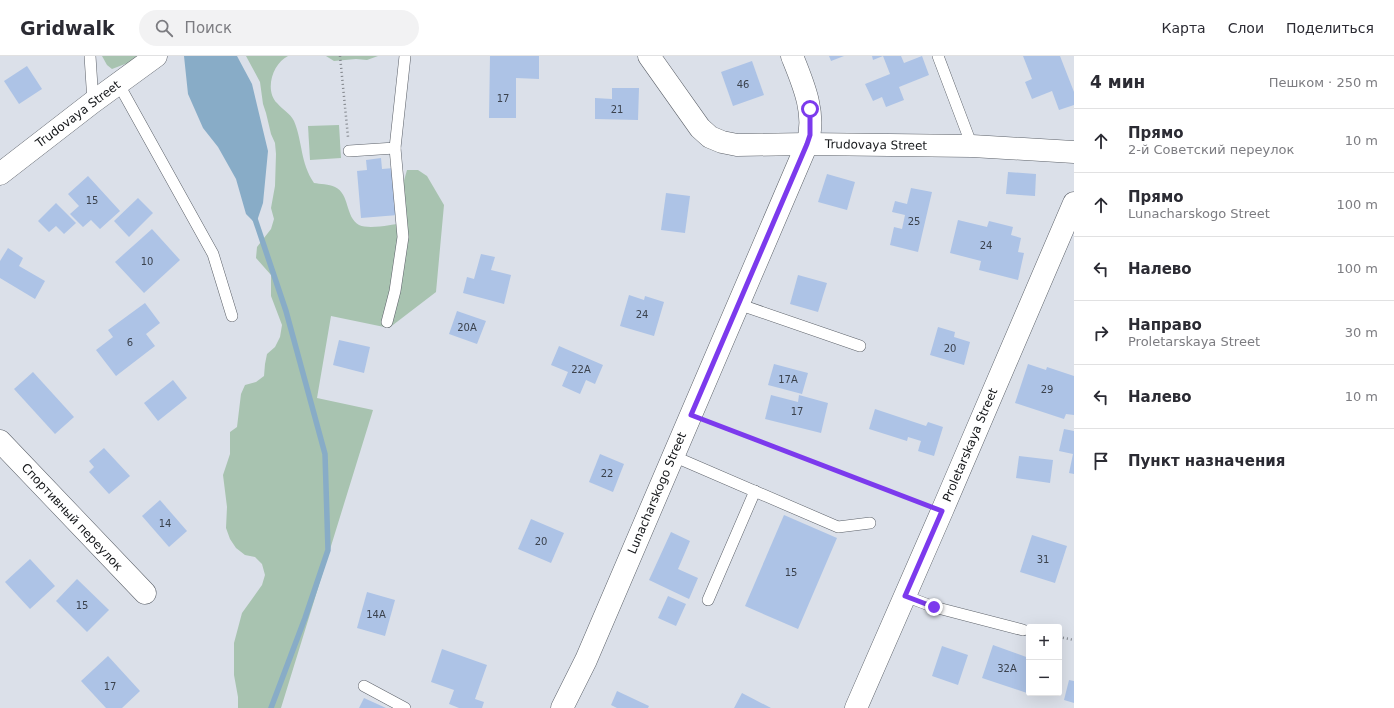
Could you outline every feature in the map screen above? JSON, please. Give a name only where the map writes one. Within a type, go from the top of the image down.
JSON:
[{"type":"street","name":"Trudovaya Street","points":[[0,174],[118,83],[156,56]]},
{"type":"street","name":"Trudovaya Street","points":[[649,56],[700,128],[710,137],[722,142],[737,145],[807,144],[972,146],[1074,152]]},
{"type":"street","name":"Lunacharskogo Street","points":[[562,708],[586,660],[807,144],[810,135],[810,109],[801,78],[792,56]]},
{"type":"street","name":"Proletarskaya Street","points":[[856,708],[1074,203]]},
{"type":"street","name":"Спортивный переулок","points":[[0,441],[145,593]]},
{"type":"lane","points":[[90,56],[93,102]]},
{"type":"lane","points":[[386,322],[395,291],[403,237],[395,148],[405,56]]},
{"type":"lane","points":[[938,56],[972,146]]},
{"type":"lane","points":[[118,83],[213,254],[232,316]]},
{"type":"lane","points":[[349,151],[395,148]]},
{"type":"lane","points":[[738,304],[860,346]]},
{"type":"lane","points":[[673,456],[838,527],[870,523]]},
{"type":"lane","points":[[708,600],[755,491]]},
{"type":"lane","points":[[905,596],[934,607],[1023,630]]},
{"type":"lane","points":[[364,686],[405,708]]},
{"type":"path","points":[[340,56],[349,151]]},
{"type":"path","points":[[691,415],[942,511]]},
{"type":"path","points":[[1062,638],[1074,640]]},
{"type":"green space","points":[[102,56],[138,56],[133,61],[112,69],[107,65]]},
{"type":"green space","points":[[246,56],[288,56],[278,64],[274,71],[271,84],[273,98],[294,121],[306,168],[314,183],[330,185],[340,190],[351,217],[359,225],[375,227],[405,223],[403,184],[407,170],[418,170],[427,176],[444,205],[436,292],[389,328],[331,316],[317,398],[373,410],[281,708],[238,708],[238,697],[234,675],[234,643],[242,613],[262,585],[265,575],[262,564],[255,557],[245,555],[236,548],[230,539],[226,528],[227,507],[223,475],[230,454],[230,432],[237,427],[241,394],[245,385],[256,382],[264,376],[267,354],[275,347],[280,337],[282,325],[271,296],[271,275],[256,258],[257,247],[271,229],[274,219],[271,208],[275,186],[275,143],[263,104],[260,82]]},
{"type":"green space","points":[[326,56],[378,56],[367,60],[356,59],[334,61]]},
{"type":"green space","points":[[339,125],[341,158],[310,160],[308,126]]},
{"type":"water","points":[[184,56],[237,56],[252,84],[268,151],[263,203],[256,224],[246,214],[236,179],[218,147],[203,128],[188,94]]},
{"type":"building","points":[[490,56],[539,56],[539,79],[516,78],[516,118],[489,118]]},
{"type":"building","points":[[829,56],[844,56],[831,61]]},
{"type":"building","points":[[872,56],[883,56],[873,60]]},
{"type":"building","points":[[883,56],[901,56],[904,63],[922,56],[929,75],[899,87],[904,100],[886,107],[882,97],[873,101],[865,84],[890,74]]},
{"type":"building","points":[[1023,56],[1060,56],[1074,92],[1074,105],[1059,110],[1052,91],[1032,99],[1025,82],[1032,79]]},
{"type":"building","points":[[752,61],[764,95],[733,106],[721,72]]},
{"type":"building","points":[[27,66],[42,89],[19,104],[4,81]]},
{"type":"building","points":[[612,88],[639,88],[638,120],[595,119],[595,98],[612,99]]},
{"type":"building","points":[[381,158],[382,169],[394,168],[398,215],[361,218],[357,171],[367,170],[366,160]]},
{"type":"building","points":[[1008,172],[1036,174],[1035,196],[1006,194]]},
{"type":"building","points":[[827,174],[855,182],[847,210],[818,202]]},
{"type":"building","points":[[88,176],[120,211],[100,229],[91,220],[83,227],[70,214],[79,206],[68,194]]},
{"type":"building","points":[[911,188],[932,192],[918,252],[890,245],[894,227],[902,229],[905,215],[892,212],[895,201],[907,204]]},
{"type":"building","points":[[666,193],[690,196],[685,233],[661,230]]},
{"type":"building","points":[[138,198],[153,213],[129,237],[114,221]]},
{"type":"building","points":[[56,203],[76,223],[64,234],[56,226],[49,232],[38,221]]},
{"type":"building","points":[[958,220],[987,227],[989,221],[1013,227],[1011,235],[1021,238],[1018,252],[1024,253],[1018,280],[979,270],[981,261],[950,253]]},
{"type":"building","points":[[152,229],[180,260],[144,293],[115,262]]},
{"type":"building","points":[[8,248],[23,258],[19,266],[45,281],[35,299],[0,278],[0,261]]},
{"type":"building","points":[[481,254],[495,257],[491,270],[511,275],[504,304],[463,293],[467,277],[474,279]]},
{"type":"building","points":[[798,275],[827,283],[818,312],[790,304]]},
{"type":"building","points":[[629,295],[644,300],[645,296],[664,302],[654,336],[620,326]]},
{"type":"building","points":[[145,303],[160,323],[146,334],[155,346],[116,376],[96,350],[113,337],[108,330]]},
{"type":"building","points":[[457,311],[486,321],[477,344],[449,334]]},
{"type":"building","points":[[938,327],[955,332],[954,337],[970,342],[964,365],[930,355]]},
{"type":"building","points":[[339,340],[370,347],[364,373],[333,365]]},
{"type":"building","points":[[559,346],[603,365],[595,384],[586,380],[580,394],[562,386],[568,372],[551,365]]},
{"type":"building","points":[[774,364],[808,373],[802,394],[768,385]]},
{"type":"building","points":[[1028,364],[1046,370],[1047,367],[1074,376],[1074,415],[1066,414],[1064,419],[1015,403]]},
{"type":"building","points":[[33,372],[74,417],[55,434],[14,389]]},
{"type":"building","points":[[173,380],[187,398],[158,421],[144,403]]},
{"type":"building","points":[[771,395],[798,402],[799,395],[828,403],[821,433],[765,419]]},
{"type":"building","points":[[875,409],[926,426],[928,422],[943,427],[934,456],[918,451],[921,441],[908,437],[907,441],[869,429]]},
{"type":"building","points":[[1064,429],[1074,431],[1074,474],[1069,473],[1073,454],[1059,451]]},
{"type":"building","points":[[104,448],[130,476],[109,494],[89,472],[94,467],[89,461]]},
{"type":"building","points":[[600,454],[624,464],[613,492],[589,482]]},
{"type":"building","points":[[1019,456],[1053,460],[1050,483],[1016,478]]},
{"type":"building","points":[[160,500],[187,531],[169,547],[142,516]]},
{"type":"building","points":[[784,515],[837,538],[798,629],[745,606]]},
{"type":"building","points":[[531,519],[564,533],[551,563],[518,549]]},
{"type":"building","points":[[671,532],[690,541],[678,569],[698,578],[689,599],[649,580]]},
{"type":"building","points":[[1032,535],[1067,546],[1055,583],[1020,572]]},
{"type":"building","points":[[30,559],[55,586],[30,609],[5,582]]},
{"type":"building","points":[[77,579],[109,610],[87,632],[56,601]]},
{"type":"building","points":[[367,592],[395,600],[385,636],[357,628]]},
{"type":"building","points":[[668,596],[686,604],[676,626],[658,618]]},
{"type":"building","points":[[993,645],[1026,657],[1026,693],[982,678]]},
{"type":"building","points":[[942,646],[968,655],[958,685],[932,676]]},
{"type":"building","points":[[442,649],[487,665],[475,699],[484,702],[482,708],[459,708],[449,704],[454,690],[431,682]]},
{"type":"building","points":[[108,656],[140,691],[122,708],[106,708],[81,681]]},
{"type":"building","points":[[1069,680],[1074,681],[1074,703],[1064,700]]},
{"type":"building","points":[[617,691],[649,706],[648,708],[617,708],[611,705]]},
{"type":"building","points":[[742,693],[771,708],[734,708]]},
{"type":"building","points":[[364,698],[386,708],[359,708]]},
{"type":"waterway","points":[[254,216],[286,311],[325,454],[328,550],[305,618],[271,708]]},
{"type":"route","points":[[810,109],[810,135],[807,144],[691,415],[942,511],[905,596],[934,607]]}]
